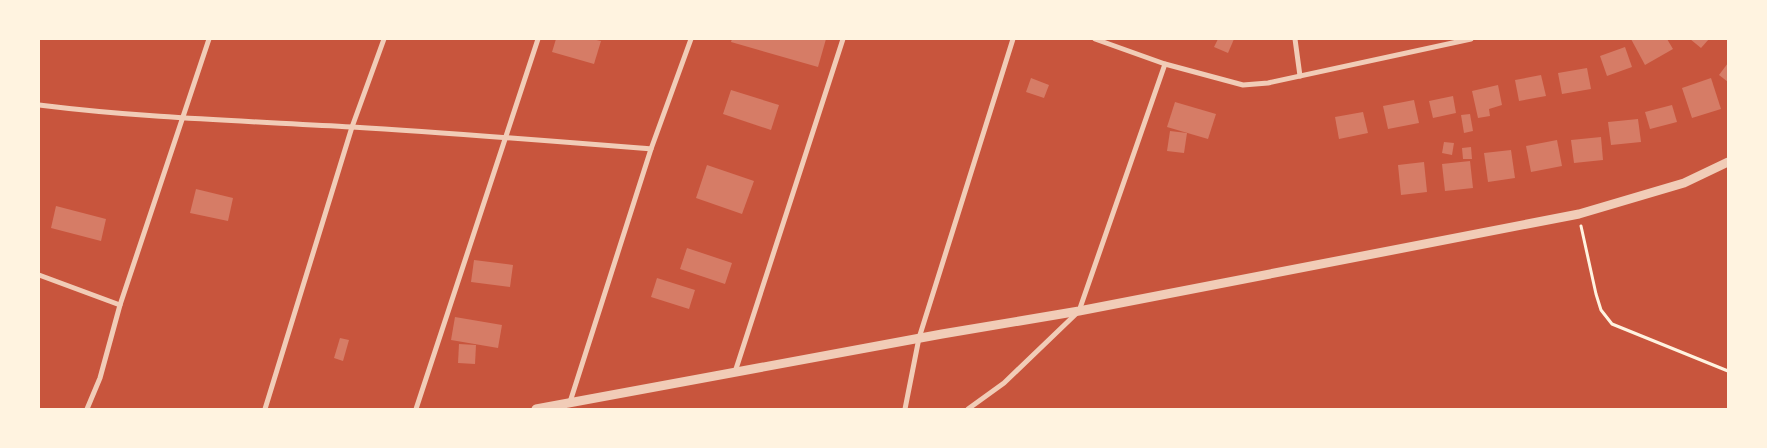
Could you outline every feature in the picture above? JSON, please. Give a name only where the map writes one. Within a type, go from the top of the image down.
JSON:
[{"type":"street","points":[[86,409],[100,378],[120,305],[208,39]]},
{"type":"street","points":[[265,409],[300,301],[352,127],[384,39]]},
{"type":"street","points":[[416,409],[538,39]]},
{"type":"street","points":[[570,403],[650,149],[691,39]]},
{"type":"street","points":[[735,372],[843,39]]},
{"type":"street","points":[[905,409],[919,338],[1013,39]]},
{"type":"street","points":[[1095,39],[1165,64],[1243,85],[1268,83],[1471,39]]},
{"type":"street","points":[[1295,39],[1300,76]]},
{"type":"street","points":[[968,409],[1004,383],[1079,311],[1165,64]]},
{"type":"street","points":[[39,105],[111,114],[352,127],[650,149]]},
{"type":"street","points":[[536,409],[919,338],[1079,311],[1579,214],[1684,183],[1728,162]]},
{"type":"street","points":[[39,275],[120,305]]},
{"type":"path","points":[[1579,214],[1596,294],[1601,310],[1612,324],[1728,371]]},
{"type":"building","points":[[556,39],[592,39],[601,41],[594,64],[552,52]]},
{"type":"building","points":[[732,39],[826,39],[818,67],[731,42]]},
{"type":"building","points":[[1218,39],[1234,39],[1228,53],[1214,47]]},
{"type":"building","points":[[1631,39],[1667,39],[1673,49],[1645,65]]},
{"type":"building","points":[[1690,39],[1709,39],[1701,48]]},
{"type":"building","points":[[1625,47],[1632,67],[1607,76],[1600,56]]},
{"type":"building","points":[[1728,63],[1728,82],[1719,75]]},
{"type":"building","points":[[1587,68],[1591,89],[1562,94],[1558,73]]},
{"type":"building","points":[[1541,75],[1546,96],[1519,101],[1515,80]]},
{"type":"building","points":[[1031,78],[1049,85],[1044,98],[1026,92]]},
{"type":"building","points":[[1711,78],[1721,109],[1692,118],[1682,88]]},
{"type":"building","points":[[1498,85],[1502,105],[1489,109],[1490,116],[1478,118],[1472,91]]},
{"type":"building","points":[[731,90],[779,105],[771,130],[723,114]]},
{"type":"building","points":[[1453,96],[1456,113],[1433,118],[1429,101]]},
{"type":"building","points":[[1414,100],[1419,123],[1388,129],[1383,106]]},
{"type":"building","points":[[1175,102],[1216,114],[1208,139],[1167,127]]},
{"type":"building","points":[[1672,105],[1677,122],[1650,129],[1645,112]]},
{"type":"building","points":[[1363,112],[1368,133],[1339,139],[1335,117]]},
{"type":"building","points":[[1470,114],[1473,131],[1464,133],[1461,115]]},
{"type":"building","points":[[1638,119],[1641,142],[1611,145],[1608,122]]},
{"type":"building","points":[[1170,131],[1187,133],[1184,153],[1167,151]]},
{"type":"building","points":[[1601,137],[1603,160],[1574,163],[1571,140]]},
{"type":"building","points":[[1557,140],[1562,166],[1531,172],[1526,146]]},
{"type":"building","points":[[1444,142],[1454,143],[1452,155],[1442,153]]},
{"type":"building","points":[[1471,147],[1472,159],[1463,159],[1462,148]]},
{"type":"building","points":[[1511,150],[1515,178],[1488,182],[1484,153]]},
{"type":"building","points":[[1470,161],[1473,188],[1445,191],[1442,164]]},
{"type":"building","points":[[1424,162],[1427,192],[1401,195],[1398,165]]},
{"type":"building","points":[[707,165],[754,181],[742,214],[696,198]]},
{"type":"building","points":[[196,189],[233,198],[228,221],[190,213]]},
{"type":"building","points":[[56,206],[106,219],[101,241],[51,228]]},
{"type":"building","points":[[687,248],[732,263],[725,284],[680,269]]},
{"type":"building","points":[[474,260],[513,265],[510,287],[471,282]]},
{"type":"building","points":[[657,278],[695,290],[689,309],[651,297]]},
{"type":"building","points":[[455,317],[502,325],[498,348],[451,340]]},
{"type":"building","points":[[340,338],[349,340],[343,361],[334,358]]},
{"type":"building","points":[[459,344],[476,345],[475,364],[458,363]]}]
